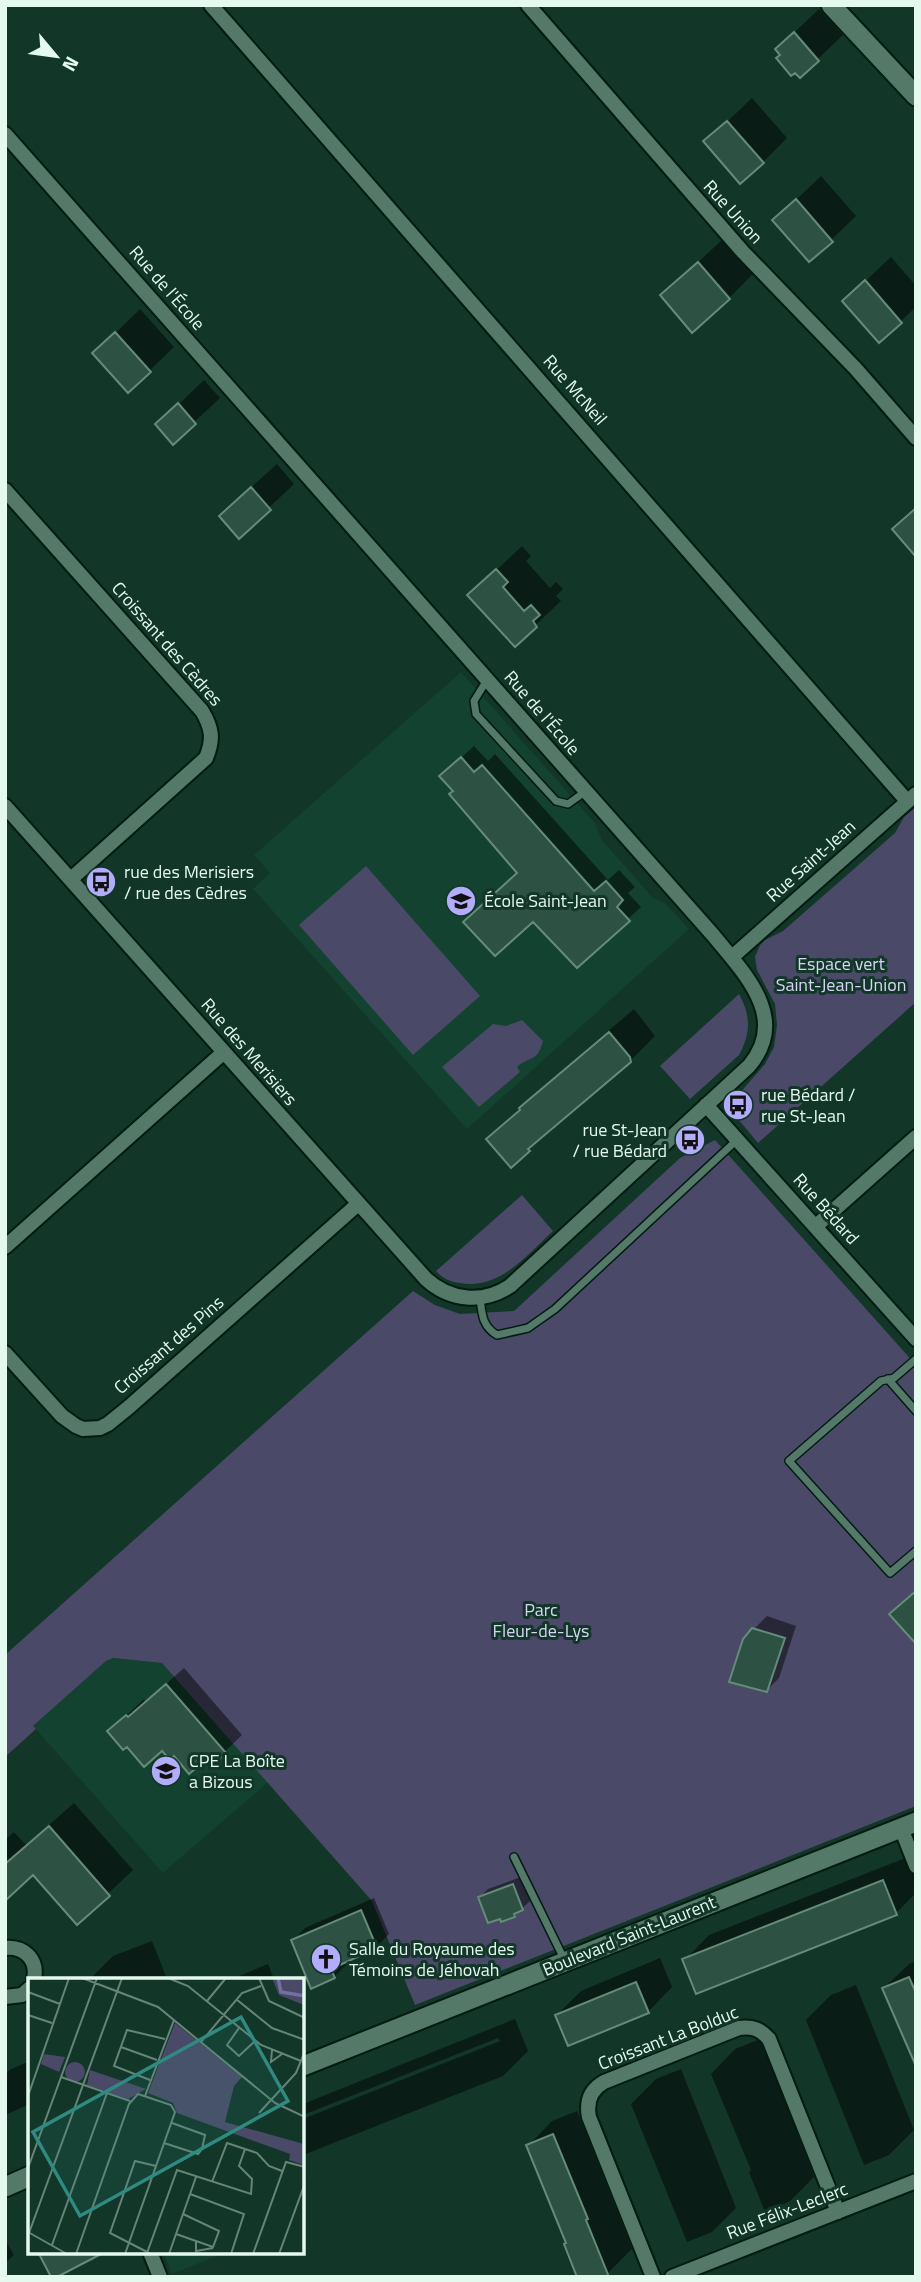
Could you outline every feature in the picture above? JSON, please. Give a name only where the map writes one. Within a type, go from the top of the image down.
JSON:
[{"type":"street","name":"Rue McNeil","points":[[211,5],[912,797]]},
{"type":"street","name":"Rue Union","points":[[528,5],[743,252],[847,360],[916,438]]},
{"type":"street","points":[[831,5],[916,96]]},
{"type":"street","name":"Rue de l'École","points":[[5,134],[732,957],[762,1003],[766,1025],[755,1059],[510,1286],[493,1296],[480,1298]]},
{"type":"street","name":"Croissant des Cèdres","points":[[5,490],[192,700],[210,724],[212,735],[206,758],[71,879]]},
{"type":"street","name":"Rue Saint-Jean","points":[[732,957],[912,797]]},
{"type":"street","name":"Rue des Merisiers","points":[[5,806],[433,1286],[458,1297],[480,1298]]},
{"type":"street","points":[[5,1247],[224,1052]]},
{"type":"street","name":"Rue Bédard","points":[[706,1105],[916,1339]]},
{"type":"street","points":[[816,1226],[916,1137]]},
{"type":"street","name":"Croissant des Pins","points":[[5,1353],[68,1422],[83,1429],[100,1428],[129,1407],[358,1204]]},
{"type":"street","points":[[908,1825],[916,1866]]},
{"type":"street","name":"Boulevard Saint-Laurent","points":[[304,2066],[908,1825]]},
{"type":"street","points":[[5,1948],[19,1949],[26,1953],[35,1966],[34,1978]]},
{"type":"street","points":[[5,1997],[22,1995],[28,1990]]},
{"type":"street","name":"Croissant La Bolduc","points":[[653,2277],[589,2117],[590,2096],[593,2090],[604,2082],[739,2028],[758,2029],[769,2039],[838,2212]]},
{"type":"street","points":[[5,2187],[28,2177]]},
{"type":"street","name":"Rue Félix-Leclerc","points":[[671,2277],[916,2181]]},
{"type":"street","points":[[151,2254],[160,2277]]},
{"type":"lane","points":[[488,680],[474,701],[476,714],[556,801],[568,804],[586,791]]},
{"type":"lane","points":[[480,1298],[482,1319],[497,1335],[528,1328],[538,1322],[738,1139]]},
{"type":"lane","points":[[916,1359],[894,1378],[881,1381],[789,1461],[890,1573],[916,1551]]},
{"type":"lane","points":[[888,1379],[916,1411]]},
{"type":"lane","points":[[514,1857],[566,1962]]},
{"type":"shaded area","name":"École Saint-Jean","points":[[461,672],[594,822],[602,840],[653,898],[665,903],[689,929],[467,1129],[253,889],[270,873],[254,855]]},
{"type":"shaded area","name":"CPE La Boîte a Bizous","points":[[112,1658],[162,1663],[268,1782],[163,1873],[33,1726]]},
{"type":"shaded area","points":[[164,2254],[222,2254],[172,2274]]},
{"type":"green space","name":"Espace vert Saint-Jean-Union","points":[[916,807],[916,1002],[758,1143],[738,1119],[734,1106],[738,1095],[765,1064],[774,1047],[777,1025],[775,1004],[757,970],[755,957],[760,945],[783,931],[895,833],[904,817]]},
{"type":"green space","points":[[366,866],[480,996],[413,1055],[299,925]]},
{"type":"green space","points":[[739,994],[746,1010],[748,1024],[743,1047],[739,1055],[690,1099],[660,1066]]},
{"type":"green space","points":[[522,1020],[543,1041],[541,1048],[536,1056],[517,1067],[520,1072],[479,1107],[442,1067],[493,1024],[506,1026]]},
{"type":"green space","name":"Parc Fleur-de-Lys","points":[[715,1140],[916,1365],[916,1806],[415,2005],[372,1901],[162,1663],[113,1658],[106,1661],[33,1726],[36,1729],[5,1757],[5,1655],[413,1291],[435,1305],[460,1314],[514,1311],[680,1158]]},
{"type":"green space","points":[[522,1195],[553,1231],[523,1260],[500,1276],[474,1284],[450,1281],[436,1271]]},
{"type":"building","points":[[794,32],[819,61],[800,78],[795,73],[791,76],[776,58],[780,55],[775,49]]},
{"type":"building","points":[[727,121],[764,163],[740,184],[703,141]]},
{"type":"building","points":[[796,199],[833,242],[809,262],[772,220]]},
{"type":"building","points":[[698,262],[730,299],[692,333],[660,295]]},
{"type":"building","points":[[865,280],[902,323],[879,343],[842,301]]},
{"type":"building","points":[[115,332],[151,372],[128,393],[92,353]]},
{"type":"building","points":[[178,403],[196,424],[173,445],[155,424]]},
{"type":"building","points":[[251,487],[271,510],[239,539],[219,516]]},
{"type":"building","points":[[916,508],[916,557],[892,529]]},
{"type":"building","points":[[496,569],[508,582],[503,587],[524,611],[531,605],[540,615],[533,621],[537,627],[515,647],[467,595]]},
{"type":"building","points":[[461,757],[474,772],[482,765],[594,891],[606,881],[623,900],[617,907],[630,921],[577,968],[533,922],[495,956],[463,922],[517,873],[449,794],[453,791],[439,776]]},
{"type":"building","points":[[609,1032],[630,1057],[631,1062],[528,1149],[530,1151],[511,1168],[486,1139]]},
{"type":"building","points":[[916,1591],[916,1644],[889,1614]]},
{"type":"building","points":[[752,1628],[785,1638],[767,1692],[729,1682],[743,1639]]},
{"type":"building","points":[[166,1684],[226,1753],[214,1764],[208,1758],[189,1774],[174,1756],[170,1760],[162,1751],[144,1767],[127,1747],[123,1750],[107,1731],[126,1715],[128,1717]]},
{"type":"building","points":[[49,1826],[110,1896],[77,1925],[33,1875],[5,1901],[5,1864]]},
{"type":"building","points":[[883,1880],[897,1915],[696,1994],[682,1959]]},
{"type":"building","points":[[513,1884],[523,1910],[514,1914],[515,1917],[488,1923],[478,1897]]},
{"type":"building","name":"Salle du Royaume des Témoins de Jéhovah","points":[[361,1910],[377,1948],[331,1969],[335,1978],[311,1989],[291,1940]]},
{"type":"building","points":[[909,1977],[916,1993],[915,2064],[882,1988]]},
{"type":"building","points":[[636,1982],[649,2013],[568,2046],[555,2015]]},
{"type":"building","points":[[553,2134],[609,2277],[577,2277],[564,2244],[566,2243],[526,2145]]},
{"type":"building","points":[[39,2254],[101,2254],[57,2277],[51,2277]]},
{"type":"place","name":"rue des Merisiers / rue des Cèdres","points":[[101,882]]},
{"type":"place","name":"École Saint-Jean","points":[[461,901]]},
{"type":"place","name":"rue Bédard / rue St-Jean","points":[[738,1105]]},
{"type":"place","name":"rue St-Jean / rue Bédard","points":[[690,1140]]},
{"type":"place","name":"CPE La Boîte a Bizous","points":[[166,1771]]},
{"type":"place","name":"Salle du Royaume des Témoins de Jéhovah","points":[[326,1959]]}]
